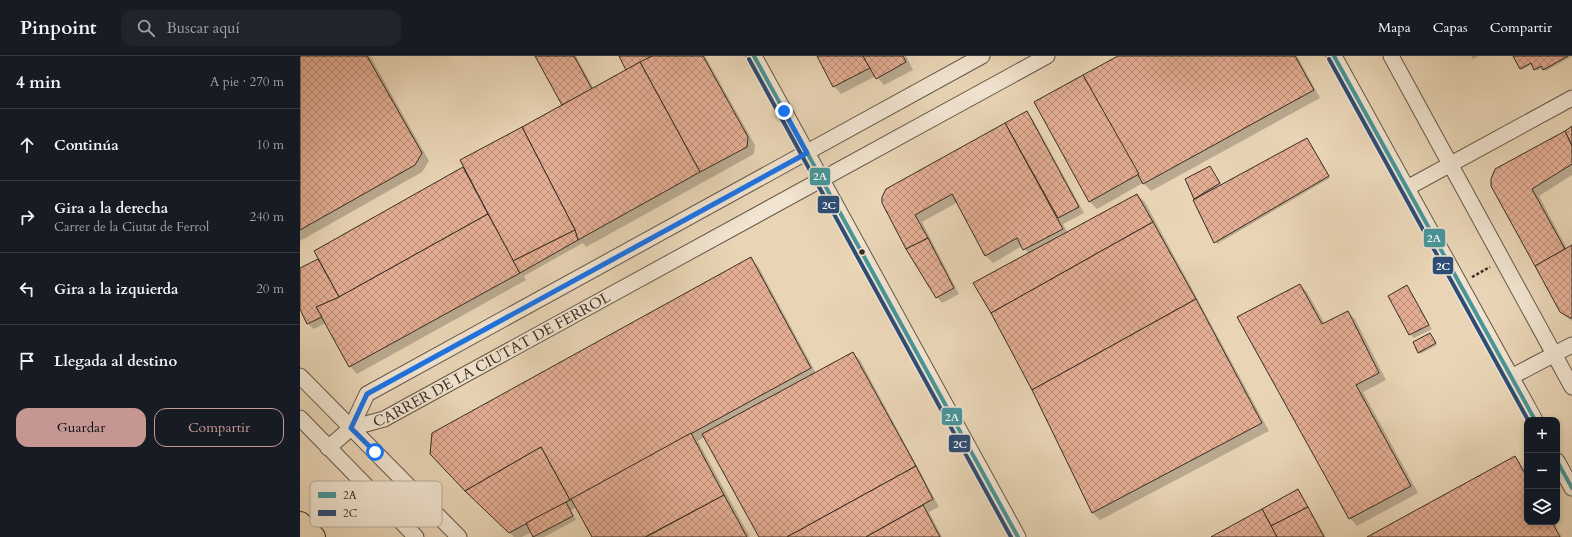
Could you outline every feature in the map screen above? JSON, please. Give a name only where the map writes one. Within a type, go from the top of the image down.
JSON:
[{"type":"highway","points":[[300,523],[314,537]]},
{"type":"street","points":[[754,56],[1018,537]]},
{"type":"street","name":"CARRER DE LA CIUTAT DE FERROL","points":[[351,428],[367,394],[982,56]]},
{"type":"street","name":"CARRER DE LA CIUTAT DE FERROL","points":[[351,428],[384,419],[1047,56]]},
{"type":"street","points":[[1334,56],[1533,417]]},
{"type":"street","points":[[1391,56],[1572,387]]},
{"type":"street","points":[[1407,188],[1572,98]]},
{"type":"street","points":[[1511,377],[1572,345]]},
{"type":"street","points":[[300,376],[404,481]]},
{"type":"street","points":[[300,418],[361,481]]},
{"type":"street","points":[[328,448],[351,428]]},
{"type":"street","points":[[1560,466],[1572,488]]},
{"type":"street","points":[[442,520],[459,537]]},
{"type":"street","points":[[406,527],[416,537]]},
{"type":"path","points":[[1460,284],[1503,259]]},
{"type":"building","points":[[300,56],[367,56],[422,153],[415,165],[300,230]]},
{"type":"building","points":[[535,56],[574,56],[592,89],[562,105]]},
{"type":"building","points":[[619,56],[652,56],[626,70]]},
{"type":"building","points":[[652,56],[703,56],[748,137],[747,147],[700,172],[640,62]]},
{"type":"building","points":[[817,56],[863,56],[870,68],[833,87]]},
{"type":"building","points":[[863,56],[903,56],[906,62],[876,79]]},
{"type":"building","points":[[1118,56],[1295,56],[1314,90],[1143,184],[1083,75]]},
{"type":"building","points":[[1513,56],[1568,56],[1543,70],[1541,66],[1534,70],[1531,63],[1520,69]]},
{"type":"building","points":[[640,62],[700,172],[578,240],[575,230],[522,127]]},
{"type":"building","points":[[1083,75],[1139,174],[1089,202],[1034,102]]},
{"type":"building","points":[[1027,111],[1079,207],[1058,218],[1005,123]]},
{"type":"building","points":[[1005,123],[1063,229],[1023,250],[1017,238],[985,256],[952,194],[915,215],[928,238],[906,249],[882,203],[882,197],[886,189]]},
{"type":"building","points":[[1572,126],[1572,146],[1565,131]]},
{"type":"building","points":[[522,127],[575,230],[513,261],[460,160]]},
{"type":"building","points":[[1565,131],[1572,146],[1572,164],[1532,189],[1565,249],[1535,266],[1491,186],[1491,179],[1495,169]]},
{"type":"building","points":[[1307,138],[1329,176],[1214,243],[1193,200]]},
{"type":"building","points":[[1210,166],[1220,183],[1194,199],[1185,179]]},
{"type":"building","points":[[463,167],[488,214],[339,297],[314,251]]},
{"type":"building","points":[[1137,194],[1153,222],[991,313],[973,283]]},
{"type":"building","points":[[488,214],[520,273],[349,367],[316,307],[339,297]]},
{"type":"building","points":[[1153,222],[1196,299],[1032,390],[991,313]]},
{"type":"building","points":[[575,230],[578,240],[520,273],[513,261]]},
{"type":"building","points":[[928,238],[954,288],[936,298],[906,249]]},
{"type":"building","points":[[1572,245],[1572,318],[1570,318],[1560,312],[1535,266]]},
{"type":"building","points":[[751,257],[811,368],[570,500],[541,447],[465,491],[430,454],[432,433]]},
{"type":"building","points":[[318,259],[339,297],[316,307],[322,317],[307,324],[300,309],[300,268]]},
{"type":"building","points":[[1300,284],[1322,324],[1348,311],[1379,373],[1356,385],[1411,486],[1349,519],[1237,317]]},
{"type":"building","points":[[1407,285],[1429,325],[1409,335],[1388,296]]},
{"type":"building","points":[[1196,299],[1262,423],[1092,513],[1032,390]]},
{"type":"building","points":[[1430,333],[1436,343],[1418,353],[1413,342]]},
{"type":"building","points":[[853,352],[916,466],[787,537],[759,537],[702,434]]},
{"type":"building","points":[[691,433],[724,495],[645,537],[592,537],[571,499]]},
{"type":"building","points":[[541,447],[570,500],[509,533],[465,491]]},
{"type":"building","points":[[1515,456],[1524,472],[1524,525],[1554,525],[1560,537],[1367,537]]},
{"type":"building","points":[[916,466],[933,499],[866,537],[787,537]]},
{"type":"building","points":[[1298,489],[1308,507],[1271,526],[1262,509]]},
{"type":"building","points":[[724,495],[747,537],[646,537]]},
{"type":"building","points":[[566,502],[573,516],[533,537],[526,523]]},
{"type":"building","points":[[923,505],[940,537],[866,537]]},
{"type":"building","points":[[1308,507],[1324,537],[1277,537],[1271,526]]},
{"type":"building","points":[[1262,509],[1277,537],[1211,537]]},
{"type":"transit line","name":"2A","points":[[754,56],[1018,537]]},
{"type":"transit line","name":"2A","points":[[1334,56],[1533,417]]},
{"type":"transit line","name":"2C","points":[[749,59],[1011,537]]},
{"type":"transit line","name":"2C","points":[[1329,59],[1526,417]]},
{"type":"transit line","name":"2A","points":[[1560,466],[1572,488]]},
{"type":"route","points":[[375,452],[351,428],[367,394],[807,153],[784,111]]}]
